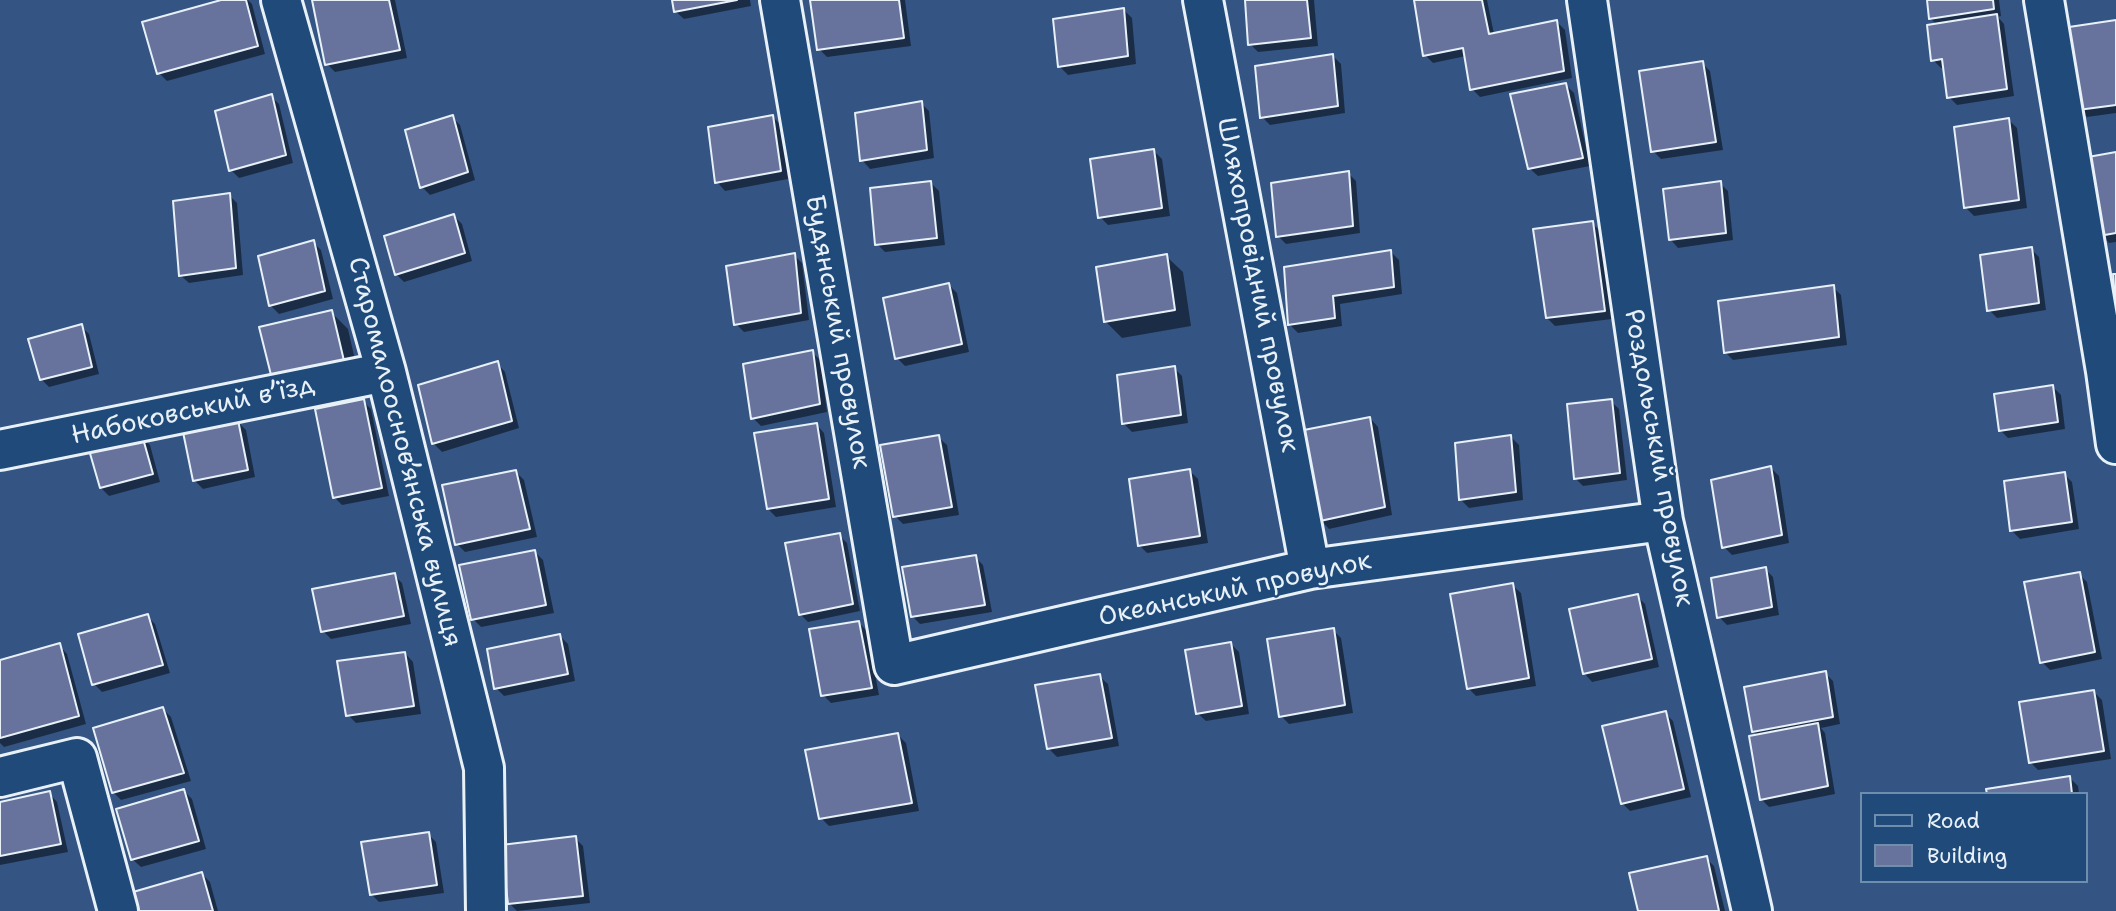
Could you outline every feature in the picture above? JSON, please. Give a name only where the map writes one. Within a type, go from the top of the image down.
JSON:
[{"type":"street","name":"Старомалооснов’янська вулиця","points":[[281,0],[386,372],[484,768],[486,911]]},
{"type":"street","name":"Будянський провулок","points":[[780,0],[894,665]]},
{"type":"street","name":"Шляхопровідний провулок","points":[[1203,0],[1310,569]]},
{"type":"street","name":"Роздольський провулок","points":[[1587,0],[1663,521],[1752,911]]},
{"type":"street","points":[[2044,0],[2116,444]]},
{"type":"street","name":"Набоковський в’їзд","points":[[0,450],[386,372]]},
{"type":"street","name":"Океанський провулок","points":[[894,665],[1310,569],[1663,521]]},
{"type":"street","points":[[0,777],[77,758],[118,911]]},
{"type":"building","points":[[221,0],[246,0],[258,46],[157,74],[142,22]]},
{"type":"building","points":[[312,0],[389,0],[400,50],[325,65]]},
{"type":"building","points":[[672,0],[737,0],[674,12]]},
{"type":"building","points":[[810,0],[899,0],[904,38],[817,50]]},
{"type":"building","points":[[1245,0],[1307,0],[1311,38],[1248,45]]},
{"type":"building","points":[[1414,0],[1482,0],[1489,34],[1557,20],[1564,71],[1470,90],[1463,48],[1423,56]]},
{"type":"building","points":[[1927,0],[1993,0],[1994,9],[1929,19]]},
{"type":"building","points":[[1124,8],[1128,56],[1058,67],[1053,19]]},
{"type":"building","points":[[1997,14],[2007,89],[1947,98],[1942,59],[1931,61],[1927,25]]},
{"type":"building","points":[[2116,20],[2116,105],[2078,110],[2069,27]]},
{"type":"building","points":[[1333,54],[1338,106],[1260,118],[1255,66]]},
{"type":"building","points":[[1703,61],[1716,142],[1651,152],[1639,71]]},
{"type":"building","points":[[1566,83],[1583,158],[1528,169],[1510,94]]},
{"type":"building","points":[[272,94],[286,155],[229,171],[215,111]]},
{"type":"building","points":[[922,101],[927,150],[860,161],[855,113]]},
{"type":"building","points":[[453,115],[468,172],[420,188],[405,130]]},
{"type":"building","points":[[773,115],[781,171],[715,183],[708,127]]},
{"type":"building","points":[[2009,118],[2019,200],[1964,208],[1954,127]]},
{"type":"building","points":[[1154,149],[1162,208],[1098,218],[1090,159]]},
{"type":"building","points":[[2116,152],[2116,233],[2099,236],[2088,157]]},
{"type":"building","points":[[1349,171],[1353,226],[1276,237],[1271,183]]},
{"type":"building","points":[[931,181],[937,238],[875,245],[870,188]]},
{"type":"building","points":[[1721,181],[1726,233],[1669,240],[1663,189]]},
{"type":"building","points":[[230,193],[236,268],[179,276],[173,201]]},
{"type":"building","points":[[454,214],[465,253],[395,275],[384,236]]},
{"type":"building","points":[[1593,221],[1605,311],[1546,318],[1533,229]]},
{"type":"building","points":[[314,240],[325,291],[269,306],[258,256]]},
{"type":"building","points":[[2032,247],[2039,303],[1987,311],[1980,255]]},
{"type":"building","points":[[1391,250],[1394,287],[1333,296],[1335,318],[1288,325],[1284,267]]},
{"type":"building","points":[[795,253],[801,313],[734,325],[726,266]]},
{"type":"building","points":[[1167,254],[1175,310],[1104,322],[1096,267]]},
{"type":"building","points":[[2113,274],[2116,274],[2116,312]]},
{"type":"building","points":[[949,283],[962,344],[895,359],[883,298]]},
{"type":"building","points":[[1834,285],[1839,337],[1724,353],[1718,301]]},
{"type":"building","points":[[332,310],[345,365],[273,383],[259,327]]},
{"type":"building","points":[[82,324],[92,367],[40,380],[28,339]]},
{"type":"building","points":[[813,350],[820,404],[751,419],[743,364]]},
{"type":"building","points":[[498,361],[512,421],[432,444],[418,385]]},
{"type":"building","points":[[1175,366],[1181,415],[1122,424],[1117,375]]},
{"type":"building","points":[[2053,385],[2058,422],[1999,431],[1994,394]]},
{"type":"building","points":[[364,399],[382,488],[333,498],[315,409]]},
{"type":"building","points":[[1612,399],[1620,473],[1574,479],[1567,404]]},
{"type":"building","points":[[1370,417],[1385,507],[1320,521],[1304,430]]},
{"type":"building","points":[[238,420],[248,470],[193,481],[183,432]]},
{"type":"building","points":[[817,423],[829,499],[767,509],[754,433]]},
{"type":"building","points":[[142,435],[153,474],[100,488],[89,450]]},
{"type":"building","points":[[939,435],[952,507],[893,517],[880,445]]},
{"type":"building","points":[[1511,435],[1516,492],[1459,500],[1455,443]]},
{"type":"building","points":[[1771,466],[1782,535],[1722,548],[1711,480]]},
{"type":"building","points":[[1190,469],[1200,536],[1138,546],[1129,479]]},
{"type":"building","points":[[516,470],[530,529],[455,545],[442,485]]},
{"type":"building","points":[[2065,472],[2072,522],[2010,531],[2004,481]]},
{"type":"building","points":[[840,533],[853,604],[799,615],[785,543]]},
{"type":"building","points":[[535,550],[546,605],[471,620],[459,565]]},
{"type":"building","points":[[976,555],[985,605],[911,617],[902,567]]},
{"type":"building","points":[[1766,567],[1772,607],[1717,618],[1711,578]]},
{"type":"building","points":[[2080,572],[2095,652],[2040,663],[2024,582]]},
{"type":"building","points":[[395,573],[404,616],[321,632],[312,589]]},
{"type":"building","points":[[1513,583],[1529,678],[1467,689],[1450,594]]},
{"type":"building","points":[[1638,594],[1652,659],[1583,674],[1569,609]]},
{"type":"building","points":[[148,614],[163,665],[92,685],[78,634]]},
{"type":"building","points":[[859,621],[872,688],[821,696],[809,629]]},
{"type":"building","points":[[1334,628],[1345,705],[1279,717],[1267,639]]},
{"type":"building","points":[[560,634],[568,674],[494,689],[487,649]]},
{"type":"building","points":[[1231,642],[1242,706],[1196,714],[1185,650]]},
{"type":"building","points":[[60,643],[79,716],[0,738],[0,660]]},
{"type":"building","points":[[405,652],[414,706],[346,716],[337,661]]},
{"type":"building","points":[[1826,671],[1833,717],[1752,732],[1744,687]]},
{"type":"building","points":[[1100,674],[1112,738],[1047,749],[1035,685]]},
{"type":"building","points":[[2094,690],[2104,751],[2029,763],[2019,702]]},
{"type":"building","points":[[163,707],[184,773],[112,793],[93,728]]},
{"type":"building","points":[[1666,711],[1684,789],[1621,804],[1602,726]]},
{"type":"building","points":[[1818,723],[1828,786],[1760,800],[1749,736]]},
{"type":"building","points":[[898,733],[912,803],[819,819],[805,750]]},
{"type":"building","points":[[2070,776],[2072,792],[1987,792],[1986,789]]},
{"type":"building","points":[[184,789],[199,841],[131,860],[116,809]]},
{"type":"building","points":[[50,791],[61,844],[0,856],[0,802]]},
{"type":"building","points":[[429,832],[437,885],[370,895],[361,842]]},
{"type":"building","points":[[576,836],[583,896],[508,904],[501,845]]},
{"type":"building","points":[[1707,856],[1719,911],[1638,911],[1629,873]]},
{"type":"building","points":[[202,872],[213,911],[139,911],[133,892]]}]
